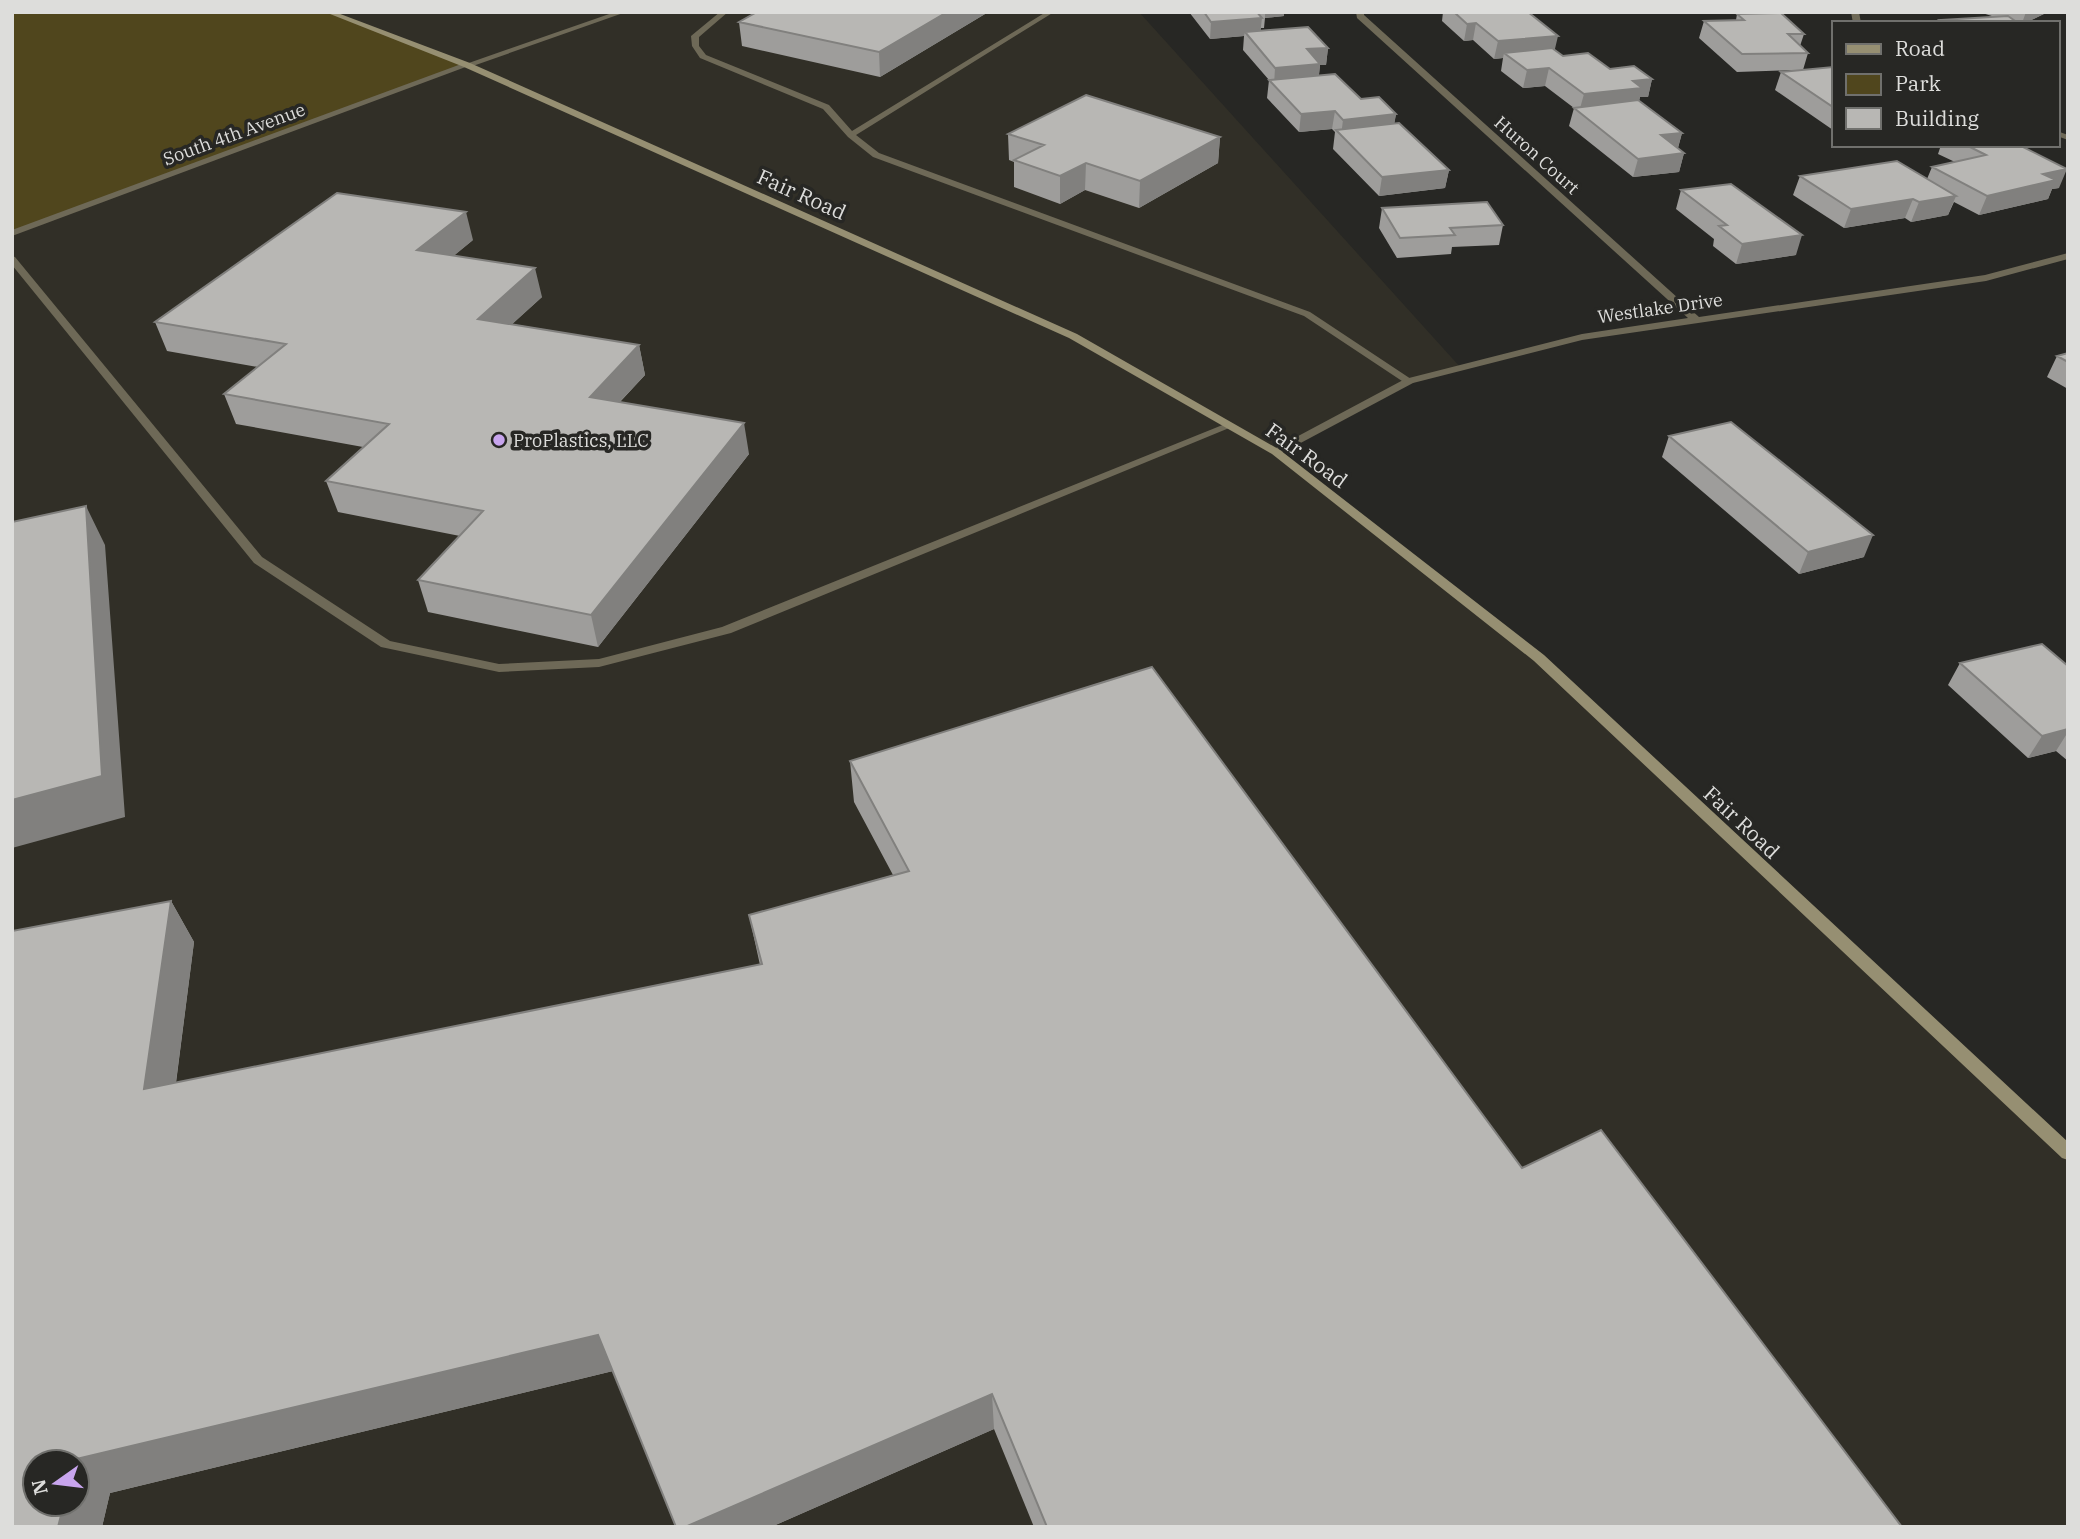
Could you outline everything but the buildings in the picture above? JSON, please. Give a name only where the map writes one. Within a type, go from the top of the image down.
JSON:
[{"type":"main road","name":"Fair Road","points":[[328,12],[467,65],[1073,336],[1276,452],[1539,658],[2068,1153]]},
{"type":"street","name":"South 4th Avenue","points":[[12,233],[467,65],[623,12]]},
{"type":"street","points":[[725,12],[695,36],[693,44],[697,52],[706,59],[826,107],[851,135],[876,155],[1307,314],[1409,381]]},
{"type":"street","points":[[851,135],[1051,12]]},
{"type":"street","name":"Huron Court","points":[[1360,12],[1360,16],[1696,320]]},
{"type":"street","name":"Westlake Drive","points":[[1276,452],[1409,381],[1582,337],[1986,278],[2068,256]]},
{"type":"street","points":[[12,259],[258,560],[386,644],[499,668],[599,663],[726,630],[1229,426]]},
{"type":"shaded area","points":[[328,12],[1139,12],[1461,368],[1409,381],[1277,451],[1539,658],[2068,1153],[2068,1527],[12,1527],[12,233]]},
{"type":"green space","points":[[12,12],[328,12],[467,65],[12,233]]},
{"type":"place","name":"ProPlastics, LLC","points":[[499,440]]}]
